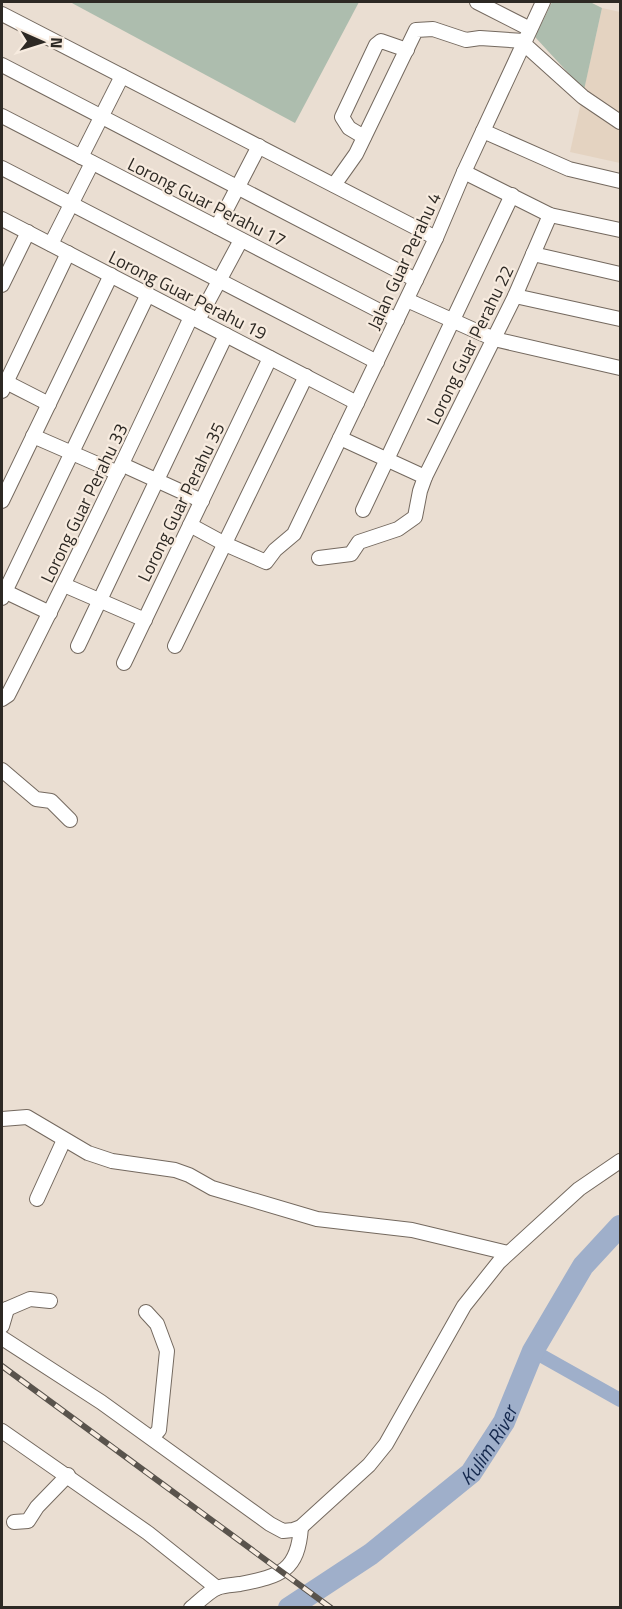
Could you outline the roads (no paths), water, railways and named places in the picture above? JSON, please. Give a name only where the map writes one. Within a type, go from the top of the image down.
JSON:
[{"type":"street","points":[[477,2],[526,38],[584,96],[621,122]]},
{"type":"street","name":"Jalan Guar Perahu 4","points":[[225,544],[266,562],[275,550],[294,534],[407,300],[543,2]]},
{"type":"street","points":[[2,14],[436,238]]},
{"type":"street","points":[[334,185],[348,167],[364,137],[416,30],[433,29],[466,40],[526,38]]},
{"type":"street","points":[[364,137],[349,128],[342,117],[376,45],[381,41],[406,50]]},
{"type":"street","points":[[2,65],[416,280]]},
{"type":"street","points":[[51,244],[72,204],[100,116],[122,76]]},
{"type":"street","name":"Lorong Guar Perahu 17","points":[[2,116],[397,321]]},
{"type":"street","points":[[483,131],[569,170],[621,181]]},
{"type":"street","points":[[217,227],[259,146]]},
{"type":"street","points":[[2,168],[377,362]]},
{"type":"street","points":[[464,172],[550,215],[621,230]]},
{"type":"street","points":[[363,510],[512,195]]},
{"type":"street","name":"Lorong Guar Perahu 22","points":[[319,558],[351,554],[359,542],[398,529],[415,517],[425,477],[515,296],[550,215]]},
{"type":"street","name":"Lorong Guar Perahu 19","points":[[2,219],[357,403]]},
{"type":"street","points":[[2,285],[5,267],[28,232]]},
{"type":"street","name":"Lorong Guar Perahu 33","points":[[2,699],[8,695],[50,613],[194,319],[241,240]]},
{"type":"street","points":[[49,404],[3,384],[68,253]]},
{"type":"street","points":[[533,254],[621,274]]},
{"type":"street","points":[[2,501],[111,275]]},
{"type":"street","points":[[50,613],[3,593],[148,294]]},
{"type":"street","points":[[515,296],[621,319]]},
{"type":"street","points":[[407,300],[494,339],[620,364]]},
{"type":"street","points":[[78,646],[226,335]]},
{"type":"street","name":"Lorong Guar Perahu 35","points":[[124,663],[270,358]]},
{"type":"street","points":[[175,646],[306,376]]},
{"type":"street","points":[[33,436],[71,453],[156,481],[202,501]]},
{"type":"street","points":[[340,438],[425,477]]},
{"type":"street","points":[[190,525],[225,544]]},
{"type":"street","points":[[64,585],[145,620]]},
{"type":"street","points":[[2,770],[36,799],[51,801],[70,820]]},
{"type":"street","points":[[2,1119],[27,1117],[88,1153],[112,1161],[189,1174],[212,1188],[317,1219],[412,1230],[508,1253]]},
{"type":"street","points":[[37,1199],[64,1140]]},
{"type":"street","points":[[2,1338],[152,1438],[270,1524],[283,1531],[293,1530],[301,1527],[355,1478],[386,1444],[464,1306],[508,1253],[579,1189],[621,1161]]},
{"type":"street","points":[[2,1326],[4,1310],[30,1299],[50,1300]]},
{"type":"street","points":[[146,1312],[157,1324],[167,1351],[159,1430],[152,1438]]},
{"type":"street","points":[[2,1431],[148,1533],[217,1587]]},
{"type":"street","points":[[14,1522],[28,1521],[37,1507],[68,1475]]},
{"type":"street","points":[[191,1608],[217,1587],[251,1582],[279,1573],[295,1559],[301,1527]]},
{"type":"waterway","name":"Kulim River","points":[[289,1608],[371,1554],[471,1473],[504,1422],[533,1351],[583,1266],[620,1226]]},
{"type":"waterway","points":[[533,1351],[620,1400]]},
{"type":"railway","points":[[2,1366],[331,1608]]}]
